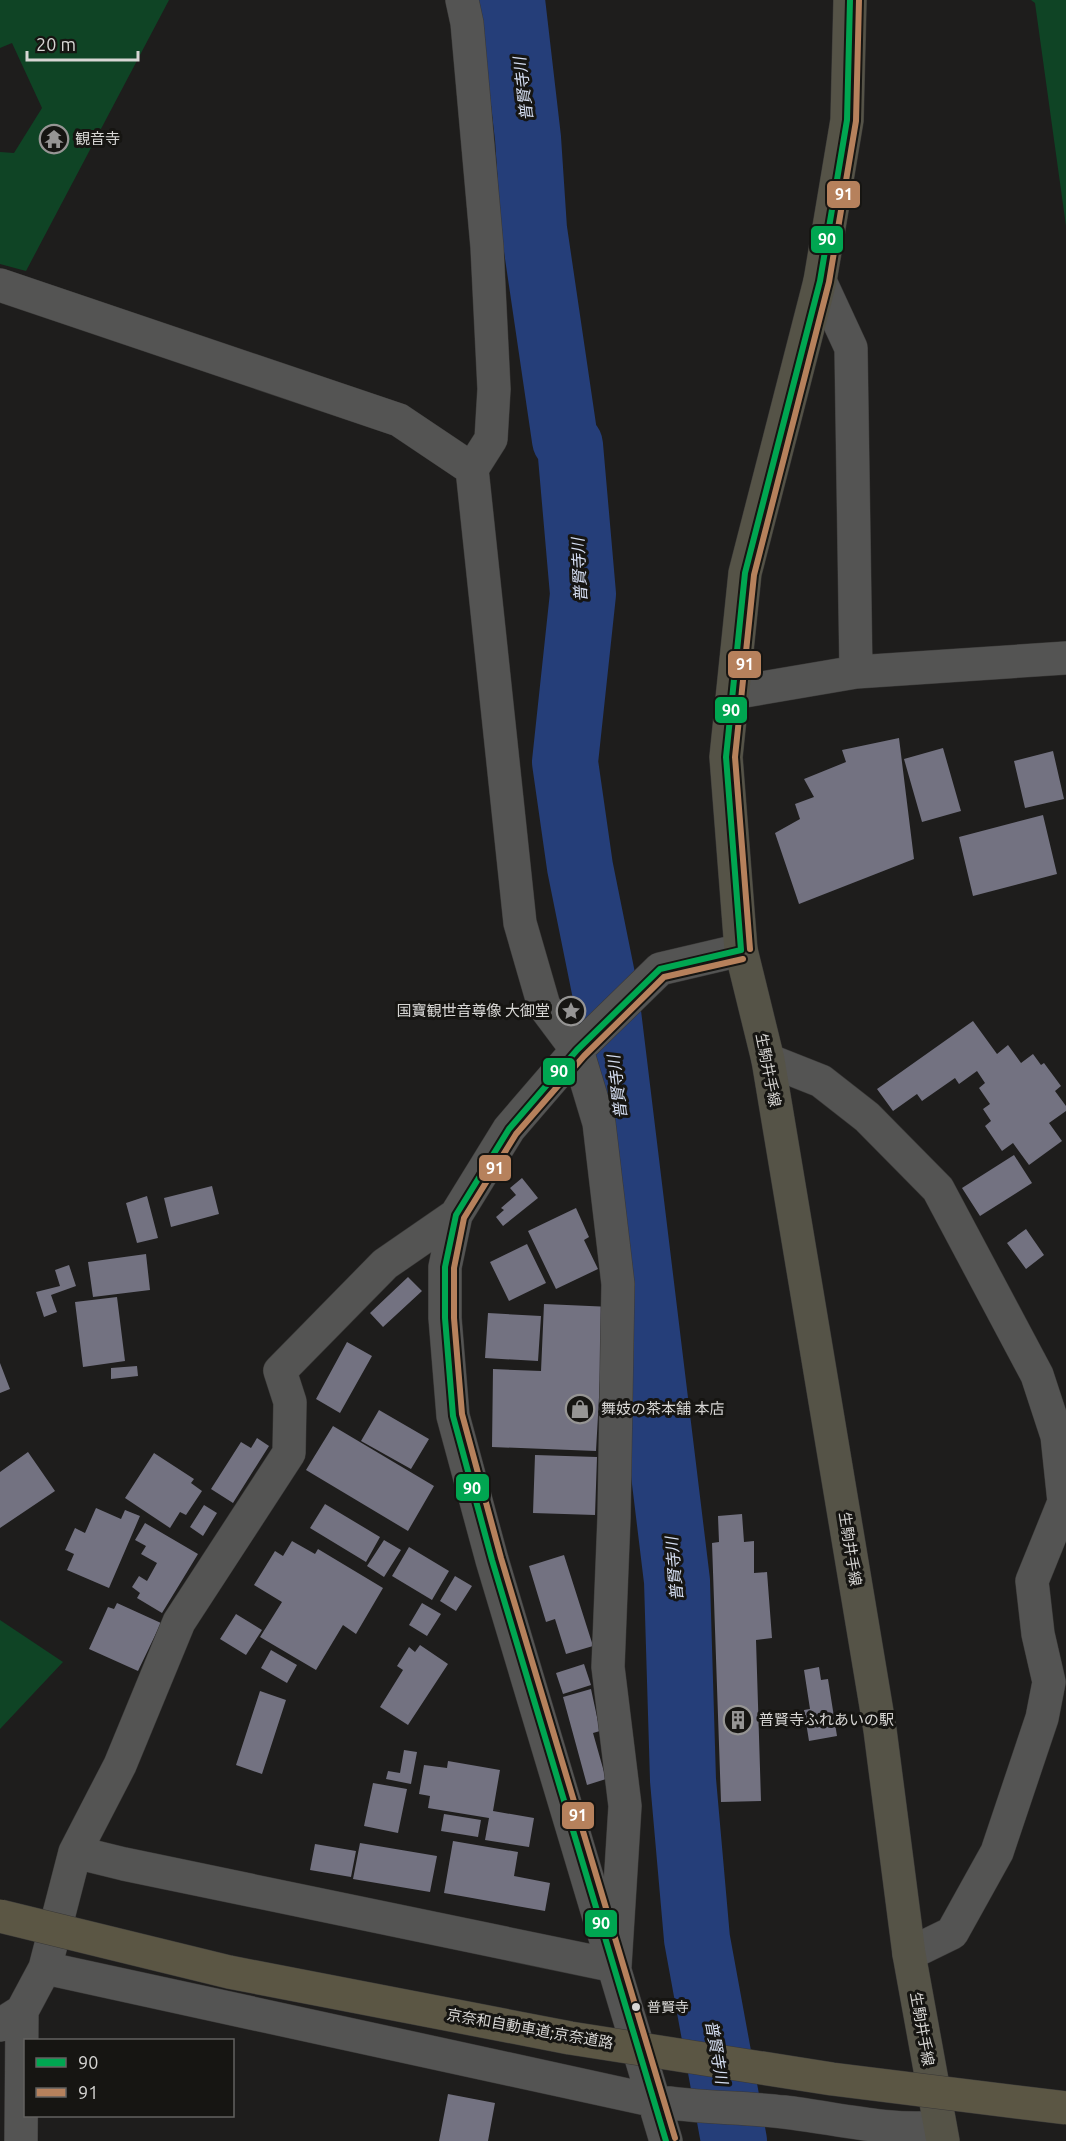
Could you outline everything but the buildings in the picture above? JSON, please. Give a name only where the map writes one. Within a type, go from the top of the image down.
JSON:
[{"type":"highway","name":"京奈和自動車道;京奈道路","points":[[0,1916],[229,1972],[570,2038],[832,2079],[1066,2108]]},
{"type":"main road","name":"生駒井手線","points":[[850,0],[847,120],[820,281],[745,573],[726,758],[741,950],[768,1060],[880,1730],[909,1954],[941,2134]]},
{"type":"street","points":[[462,0],[467,23],[487,247],[494,389],[491,439],[472,469],[520,923],[544,1006],[577,1050],[599,1123],[618,1284],[614,1517],[608,1667],[625,1806],[615,1966]]},
{"type":"street","points":[[820,281],[851,348],[856,672]]},
{"type":"street","points":[[0,285],[399,420],[472,469]]},
{"type":"street","points":[[733,693],[856,672],[1066,658]]},
{"type":"street","points":[[666,2141],[492,1560],[453,1416],[445,1318],[445,1266],[456,1215],[510,1129],[577,1050],[660,969],[741,950]]},
{"type":"street","points":[[768,1060],[821,1081],[867,1117],[938,1190],[1037,1375],[1057,1436],[1064,1502],[1032,1581],[1038,1634],[1050,1682],[1042,1718],[997,1852],[952,1933],[909,1954]]},
{"type":"street","points":[[21,2141],[11,2018],[45,1968],[75,1852],[120,1765],[179,1622],[289,1453],[290,1402],[280,1371],[384,1264],[456,1215]]},
{"type":"street","points":[[75,1852],[615,1966]]},
{"type":"street","points":[[45,1968],[687,2107],[781,2111],[941,2134]]},
{"type":"green space","name":"観音寺","points":[[0,0],[169,0],[26,271],[0,264],[0,152],[14,153],[42,108],[12,43],[0,48]]},
{"type":"green space","points":[[1031,0],[1066,0],[1066,226],[1035,3]]},
{"type":"green space","points":[[0,1620],[63,1662],[0,1729]]},
{"type":"waterway","name":"普賢寺川","points":[[512,0],[528,138],[534,229],[565,440],[570,445],[583,594],[565,762],[580,867],[606,996],[677,1581],[683,1780],[697,1939],[734,2141]]},
{"type":"transit line","name":"90","points":[[741,950],[726,757],[745,573],[820,281],[847,120],[850,0]]},
{"type":"transit line","name":"91","points":[[750,949],[735,757],[754,575],[829,282],[856,121],[859,0]]},
{"type":"transit line","name":"90","points":[[666,2141],[492,1560],[453,1416],[445,1318],[445,1267],[456,1215],[509,1129],[577,1050],[660,969],[741,950]]},
{"type":"transit line","name":"91","points":[[675,2138],[501,1558],[462,1414],[454,1318],[454,1268],[464,1218],[516,1134],[584,1056],[664,977],[743,959]]},
{"type":"place","name":"観音寺","points":[[54,139]]},
{"type":"place","name":"国寶観世音尊像 大御堂","points":[[571,1011]]},
{"type":"place","name":"舞妓の茶本舗 本店","points":[[580,1409]]},
{"type":"place","name":"普賢寺ふれあいの駅","points":[[738,1720]]},
{"type":"place","name":"普賢寺","points":[[636,2007]]}]
